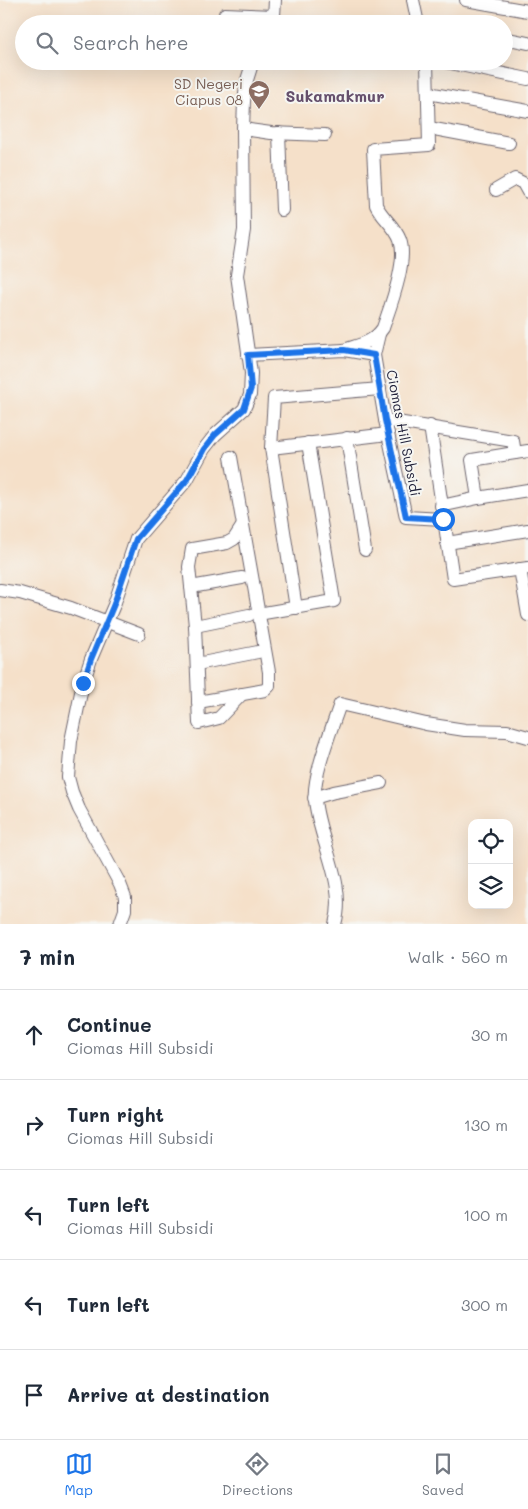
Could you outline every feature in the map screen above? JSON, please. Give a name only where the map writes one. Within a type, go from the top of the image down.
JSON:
[{"type":"street","points":[[274,15],[275,0]]},
{"type":"street","points":[[413,0],[418,15]]},
{"type":"street","points":[[466,0],[528,11]]},
{"type":"street","points":[[224,14],[232,15]]},
{"type":"street","points":[[513,40],[528,43]]},
{"type":"street","points":[[120,924],[125,910],[125,897],[120,884],[79,809],[68,778],[70,740],[83,683],[136,539],[187,480],[204,449],[215,435],[244,409],[251,388],[238,275],[244,230],[243,129],[247,80],[250,70]]},
{"type":"street","points":[[344,350],[372,341],[379,334],[383,328],[399,280],[402,246],[397,233],[376,205],[372,150],[429,145],[427,70]]},
{"type":"street","points":[[484,70],[528,79]]},
{"type":"street","points":[[428,93],[528,111]]},
{"type":"street","points":[[429,128],[509,143]]},
{"type":"street","points":[[243,129],[279,133],[325,134]]},
{"type":"street","points":[[279,133],[282,210]]},
{"type":"street","points":[[496,190],[515,180],[523,183],[528,192]]},
{"type":"street","points":[[374,355],[379,334]]},
{"type":"street","name":"Ciomas Hill Subsidi","points":[[248,355],[344,350],[374,355],[385,420],[406,517],[443,519]]},
{"type":"street","points":[[296,608],[271,448],[274,398],[380,389]]},
{"type":"street","points":[[385,420],[512,441],[522,452]]},
{"type":"street","points":[[430,426],[453,579],[524,568],[528,611]]},
{"type":"street","points":[[271,448],[388,434]]},
{"type":"street","points":[[347,438],[365,550]]},
{"type":"street","points":[[195,626],[334,601],[308,443]]},
{"type":"street","points":[[478,498],[472,460],[522,452]]},
{"type":"street","points":[[198,702],[265,690],[269,686],[269,672],[254,614],[243,526],[231,457]]},
{"type":"street","points":[[441,506],[528,490]]},
{"type":"street","points":[[242,694],[219,718],[199,723],[195,626],[189,567],[192,549],[227,544],[234,539],[243,526]]},
{"type":"street","points":[[447,542],[528,530]]},
{"type":"street","points":[[191,587],[242,578]]},
{"type":"street","points":[[0,590],[20,593],[71,608],[140,634]]},
{"type":"street","points":[[197,664],[258,652]]},
{"type":"street","points":[[335,924],[338,891],[324,843],[314,798],[319,770],[340,704],[426,724],[465,730],[507,731],[528,737]]},
{"type":"street","points":[[314,798],[381,783]]},
{"type":"place","name":"SD Negeri Ciapus 08","points":[[259,110]]},
{"type":"district","name":"Sukamakmur","points":[[335,95]]},
{"type":"route","points":[[83,683],[114,604],[136,539],[187,480],[204,449],[215,435],[244,409],[251,388],[248,355],[344,350],[374,355],[385,420],[406,517],[443,519]]}]
